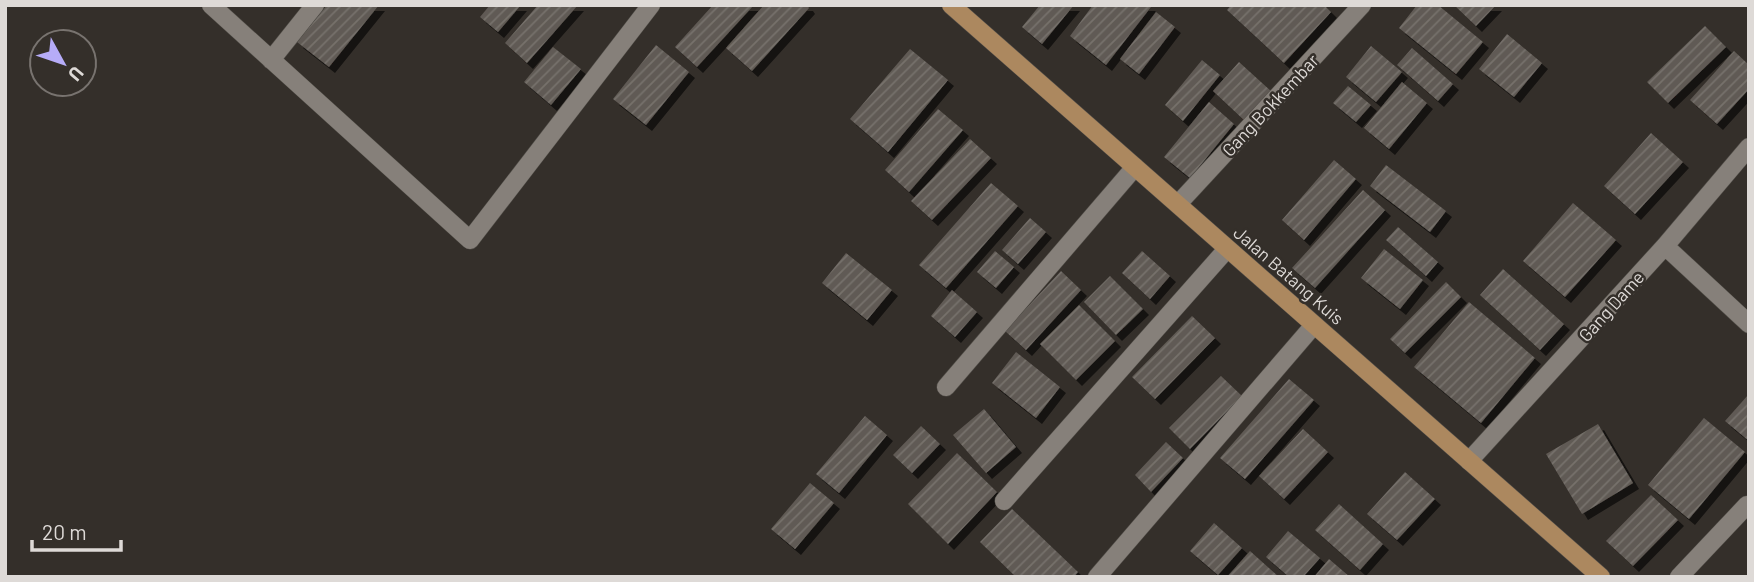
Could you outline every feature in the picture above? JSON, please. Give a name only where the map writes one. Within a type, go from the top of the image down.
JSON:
[{"type":"main road","name":"Jalan Batang Kuis","points":[[951,5],[1601,577]]},
{"type":"street","points":[[211,5],[470,240],[651,5]]},
{"type":"street","points":[[271,60],[315,5]]},
{"type":"street","name":"Gang Bokkembar","points":[[1178,204],[1362,5]]},
{"type":"street","name":"Gang Dame","points":[[1469,461],[1665,246],[1749,147]]},
{"type":"street","points":[[946,387],[1135,167]]},
{"type":"street","points":[[1665,246],[1749,324]]},
{"type":"street","points":[[1004,500],[1227,249]]},
{"type":"street","points":[[1097,577],[1314,325]]},
{"type":"street","points":[[1679,577],[1747,505]]},
{"type":"building","points":[[327,5],[379,5],[329,67],[297,42]]},
{"type":"building","points":[[490,5],[521,5],[498,32],[480,17]]},
{"type":"building","points":[[538,5],[578,5],[527,63],[505,43]]},
{"type":"building","points":[[713,5],[754,5],[697,67],[675,47]]},
{"type":"building","points":[[764,5],[807,5],[809,8],[752,71],[726,48]]},
{"type":"building","points":[[1040,5],[1074,5],[1042,44],[1022,27]]},
{"type":"building","points":[[1093,5],[1151,7],[1106,65],[1070,36]]},
{"type":"building","points":[[1231,5],[1324,5],[1331,12],[1284,63],[1227,10]]},
{"type":"building","points":[[1417,5],[1438,5],[1483,42],[1456,74],[1399,28]]},
{"type":"building","points":[[1454,5],[1496,5],[1476,26]]},
{"type":"building","points":[[1156,12],[1175,27],[1139,74],[1120,59]]},
{"type":"building","points":[[1705,26],[1726,47],[1668,103],[1647,82]]},
{"type":"building","points":[[1507,34],[1542,63],[1514,97],[1479,69]]},
{"type":"building","points":[[656,45],[689,72],[646,125],[613,99]]},
{"type":"building","points":[[1371,46],[1402,72],[1376,102],[1346,77]]},
{"type":"building","points":[[553,47],[581,69],[551,105],[524,82]]},
{"type":"building","points":[[1412,48],[1453,84],[1438,101],[1397,65]]},
{"type":"building","points":[[910,49],[948,80],[888,152],[850,119]]},
{"type":"building","points":[[1734,51],[1749,65],[1749,89],[1717,124],[1690,100]]},
{"type":"building","points":[[1202,60],[1220,75],[1183,121],[1165,105]]},
{"type":"building","points":[[1239,62],[1273,93],[1246,122],[1213,91]]},
{"type":"building","points":[[1402,82],[1427,103],[1389,149],[1364,128]]},
{"type":"building","points":[[1348,86],[1371,105],[1356,122],[1333,103]]},
{"type":"building","points":[[1209,102],[1234,124],[1190,178],[1164,157]]},
{"type":"building","points":[[938,109],[963,130],[909,192],[885,170]]},
{"type":"building","points":[[1651,133],[1683,162],[1635,214],[1604,186]]},
{"type":"building","points":[[970,139],[991,158],[932,220],[911,201]]},
{"type":"building","points":[[1334,160],[1356,179],[1304,240],[1282,220]]},
{"type":"building","points":[[1386,165],[1446,211],[1430,232],[1370,186]]},
{"type":"building","points":[[991,183],[1018,206],[946,288],[919,265]]},
{"type":"building","points":[[1363,190],[1385,210],[1315,288],[1292,268]]},
{"type":"building","points":[[1573,203],[1616,240],[1565,297],[1523,261]]},
{"type":"building","points":[[1030,218],[1046,232],[1018,264],[1002,250]]},
{"type":"building","points":[[1398,227],[1438,262],[1426,276],[1386,240]]},
{"type":"building","points":[[1384,249],[1423,280],[1400,309],[1361,278]]},
{"type":"building","points":[[995,251],[1014,267],[996,288],[977,272]]},
{"type":"building","points":[[1142,251],[1170,276],[1150,299],[1122,273]]},
{"type":"building","points":[[846,253],[892,290],[867,320],[822,283]]},
{"type":"building","points":[[1503,269],[1564,324],[1540,350],[1480,295]]},
{"type":"building","points":[[1061,271],[1081,290],[1026,350],[1005,331]]},
{"type":"building","points":[[1110,276],[1143,309],[1116,335],[1084,302]]},
{"type":"building","points":[[1446,282],[1461,297],[1405,353],[1390,339]]},
{"type":"building","points":[[952,290],[977,312],[955,337],[931,316]]},
{"type":"building","points":[[1469,302],[1535,358],[1481,423],[1414,367]]},
{"type":"building","points":[[1079,305],[1115,341],[1076,380],[1040,344]]},
{"type":"building","points":[[1192,316],[1215,338],[1155,399],[1132,377]]},
{"type":"building","points":[[1016,352],[1060,387],[1036,418],[992,383]]},
{"type":"building","points":[[1221,376],[1242,396],[1190,449],[1169,428]]},
{"type":"building","points":[[1289,379],[1314,400],[1245,479],[1220,458]]},
{"type":"building","points":[[1749,394],[1749,441],[1725,421]]},
{"type":"building","points":[[984,409],[1016,447],[986,473],[953,435]]},
{"type":"building","points":[[865,416],[887,435],[839,493],[816,474]]},
{"type":"building","points":[[1704,418],[1745,452],[1689,519],[1648,485]]},
{"type":"building","points":[[1598,424],[1633,483],[1582,514],[1546,454]]},
{"type":"building","points":[[921,426],[940,444],[912,473],[893,455]]},
{"type":"building","points":[[1303,429],[1328,452],[1284,499],[1259,476]]},
{"type":"building","points":[[1166,442],[1183,458],[1151,492],[1135,475]]},
{"type":"building","points":[[957,453],[997,492],[948,544],[908,504]]},
{"type":"building","points":[[1405,472],[1435,499],[1397,540],[1367,514]]},
{"type":"building","points":[[810,483],[834,503],[795,549],[771,529]]},
{"type":"building","points":[[1651,495],[1678,520],[1633,566],[1606,541]]},
{"type":"building","points":[[1339,504],[1383,544],[1360,570],[1315,530]]},
{"type":"building","points":[[1012,509],[1078,572],[1074,577],[1016,577],[980,542]]},
{"type":"building","points":[[1214,523],[1242,548],[1218,575],[1190,551]]},
{"type":"building","points":[[1288,531],[1320,558],[1303,577],[1289,577],[1266,557]]},
{"type":"building","points":[[1250,551],[1279,577],[1227,577]]},
{"type":"building","points":[[1329,559],[1350,577],[1314,577]]}]
